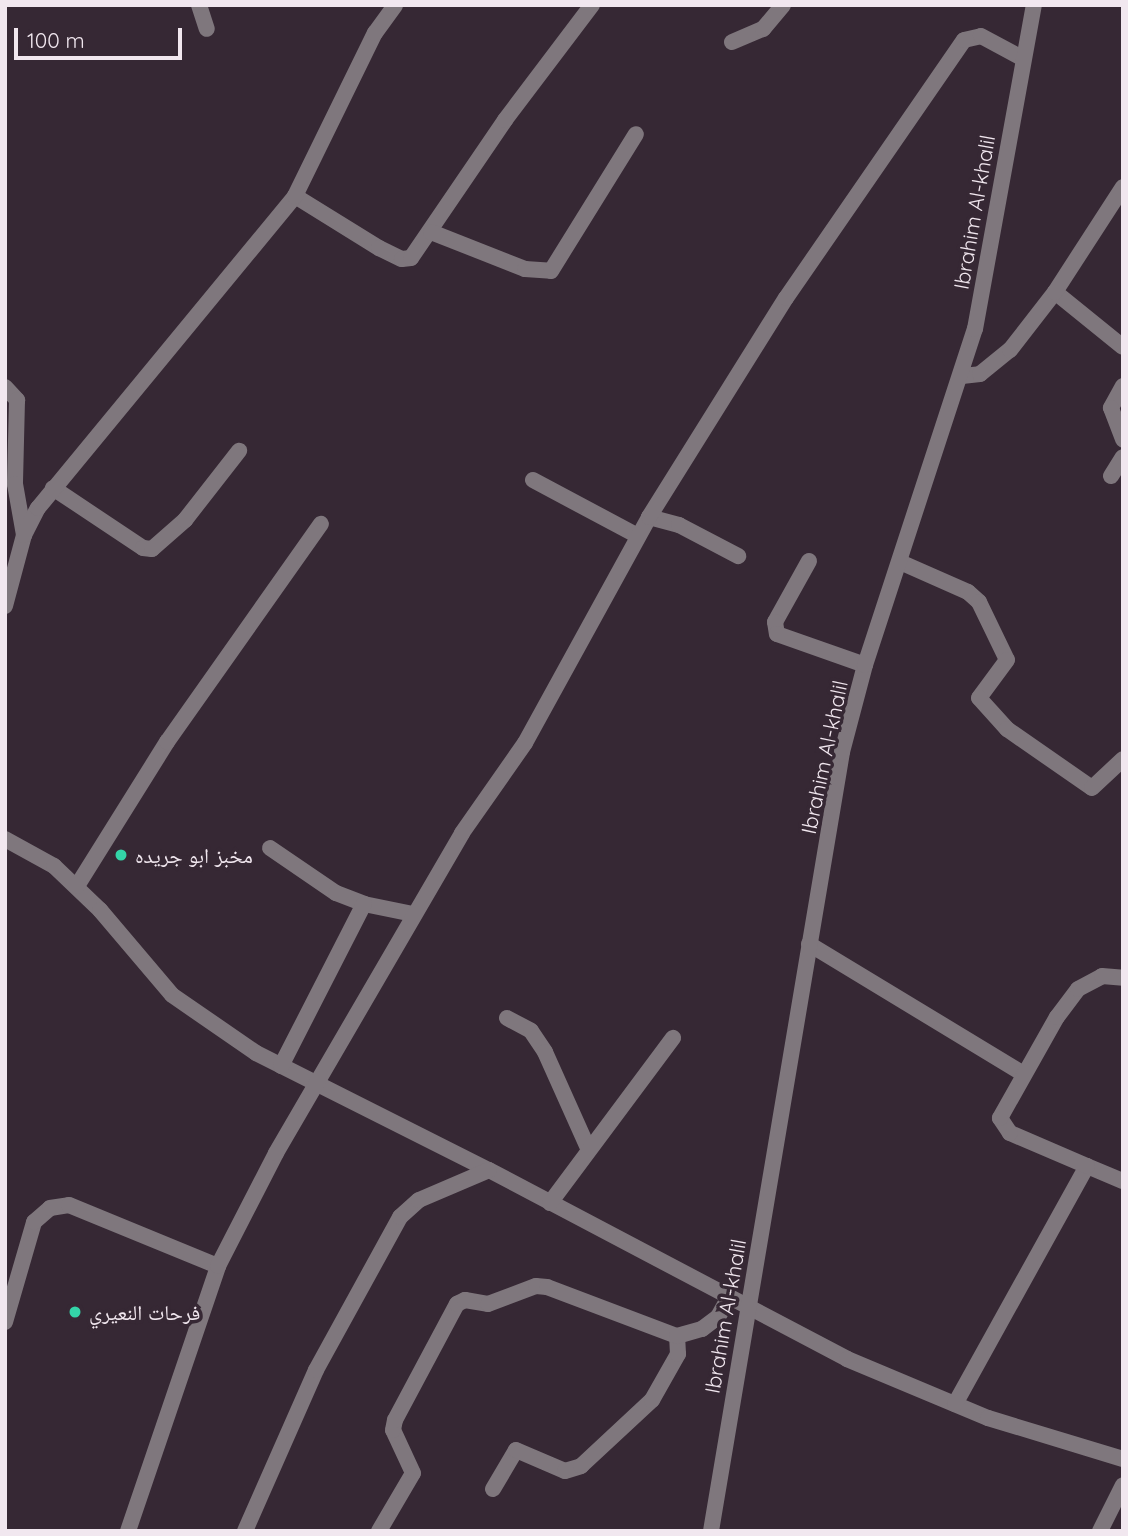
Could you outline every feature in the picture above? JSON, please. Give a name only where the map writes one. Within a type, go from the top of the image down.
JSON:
[{"type":"street","points":[[199,5],[207,29]]},
{"type":"street","points":[[5,606],[24,535],[53,488],[295,196],[374,33],[394,5]]},
{"type":"street","points":[[295,196],[402,259],[417,253],[505,120],[592,5]]},
{"type":"street","points":[[732,41],[763,29],[783,5]]},
{"type":"street","name":"Ibrahim Al-khalil","points":[[711,1531],[751,1309],[774,1144],[842,752],[865,665],[962,376],[975,329],[1022,58],[1034,5]]},
{"type":"street","points":[[128,1531],[218,1266],[314,1082],[462,833],[525,743],[649,517],[786,298],[964,40],[981,36],[1022,58]]},
{"type":"street","points":[[431,232],[525,269],[551,271],[636,134]]},
{"type":"street","points":[[962,376],[980,374],[994,365],[1055,292],[1123,187]]},
{"type":"street","points":[[1055,292],[1123,347]]},
{"type":"street","points":[[1123,386],[1111,408],[1123,440]]},
{"type":"street","points":[[5,387],[17,400],[15,484],[24,535]]},
{"type":"street","points":[[53,488],[143,548],[152,549],[185,520],[239,451]]},
{"type":"street","points":[[1111,475],[1123,457]]},
{"type":"street","points":[[533,480],[638,536]]},
{"type":"street","points":[[649,517],[679,525],[738,555]]},
{"type":"street","points":[[77,886],[167,742],[321,524]]},
{"type":"street","points":[[808,561],[775,622],[777,634],[865,665]]},
{"type":"street","points":[[900,562],[968,592],[979,602],[1007,660],[979,698],[1007,729],[1092,788],[1123,759]]},
{"type":"street","points":[[5,839],[54,866],[77,886],[172,995],[198,1016],[281,1066],[489,1170],[847,1359],[955,1404],[1123,1459]]},
{"type":"street","points":[[270,848],[336,893],[364,904],[414,914]]},
{"type":"street","points":[[281,1066],[364,904]]},
{"type":"street","points":[[809,944],[1024,1074]]},
{"type":"street","points":[[1123,978],[1102,975],[1078,989],[1005,1105],[1002,1127],[1123,1181]]},
{"type":"street","points":[[507,1018],[531,1031],[545,1052],[588,1148]]},
{"type":"street","points":[[550,1203],[588,1148],[673,1038]]},
{"type":"street","points":[[955,1404],[1087,1166]]},
{"type":"street","points":[[245,1531],[316,1370],[400,1217],[419,1200],[489,1170]]},
{"type":"street","points":[[5,1322],[34,1222],[50,1208],[69,1205],[218,1266]]},
{"type":"street","points":[[379,1531],[413,1473],[393,1430],[395,1420],[457,1304],[465,1300],[488,1304],[536,1286],[547,1287],[677,1336],[702,1329],[718,1317],[729,1297]]},
{"type":"street","points":[[493,1489],[516,1451],[565,1471],[580,1466],[652,1400],[678,1354],[677,1336]]},
{"type":"street","points":[[1100,1531],[1123,1485]]},
{"type":"place","name":"مخبز ابو جريده","points":[[121,855]]},
{"type":"place","name":"فرحات النعيري","points":[[75,1312]]}]
